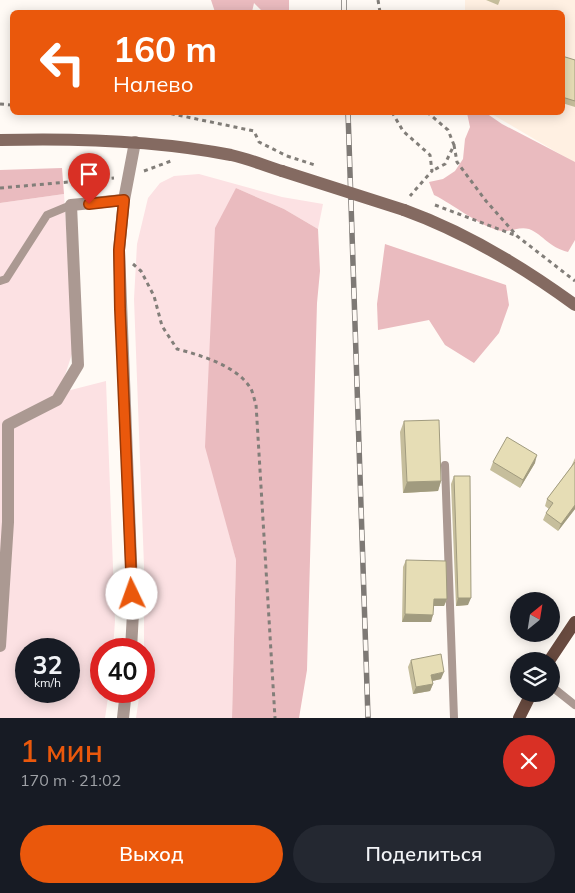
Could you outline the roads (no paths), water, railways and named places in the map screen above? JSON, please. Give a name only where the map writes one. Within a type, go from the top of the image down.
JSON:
[{"type":"main road","points":[[0,140],[65,138],[134,142],[233,155],[404,210],[446,227],[491,251],[549,286],[575,305]]},
{"type":"main road","points":[[555,652],[575,622]]},
{"type":"main road","points":[[519,718],[527,702]]},
{"type":"street","points":[[132,638],[133,613],[119,250],[124,200],[134,142]]},
{"type":"street","points":[[0,646],[8,522],[4,426],[57,400],[78,365],[71,205],[124,200]]},
{"type":"street","points":[[123,718],[125,703]]},
{"type":"lane","points":[[0,282],[6,279],[47,215],[71,205]]},
{"type":"lane","points":[[445,465],[454,718]]},
{"type":"lane","points":[[560,693],[575,705]]},
{"type":"railway","points":[[344,0],[344,10]]},
{"type":"railway","points":[[348,115],[368,718]]}]
